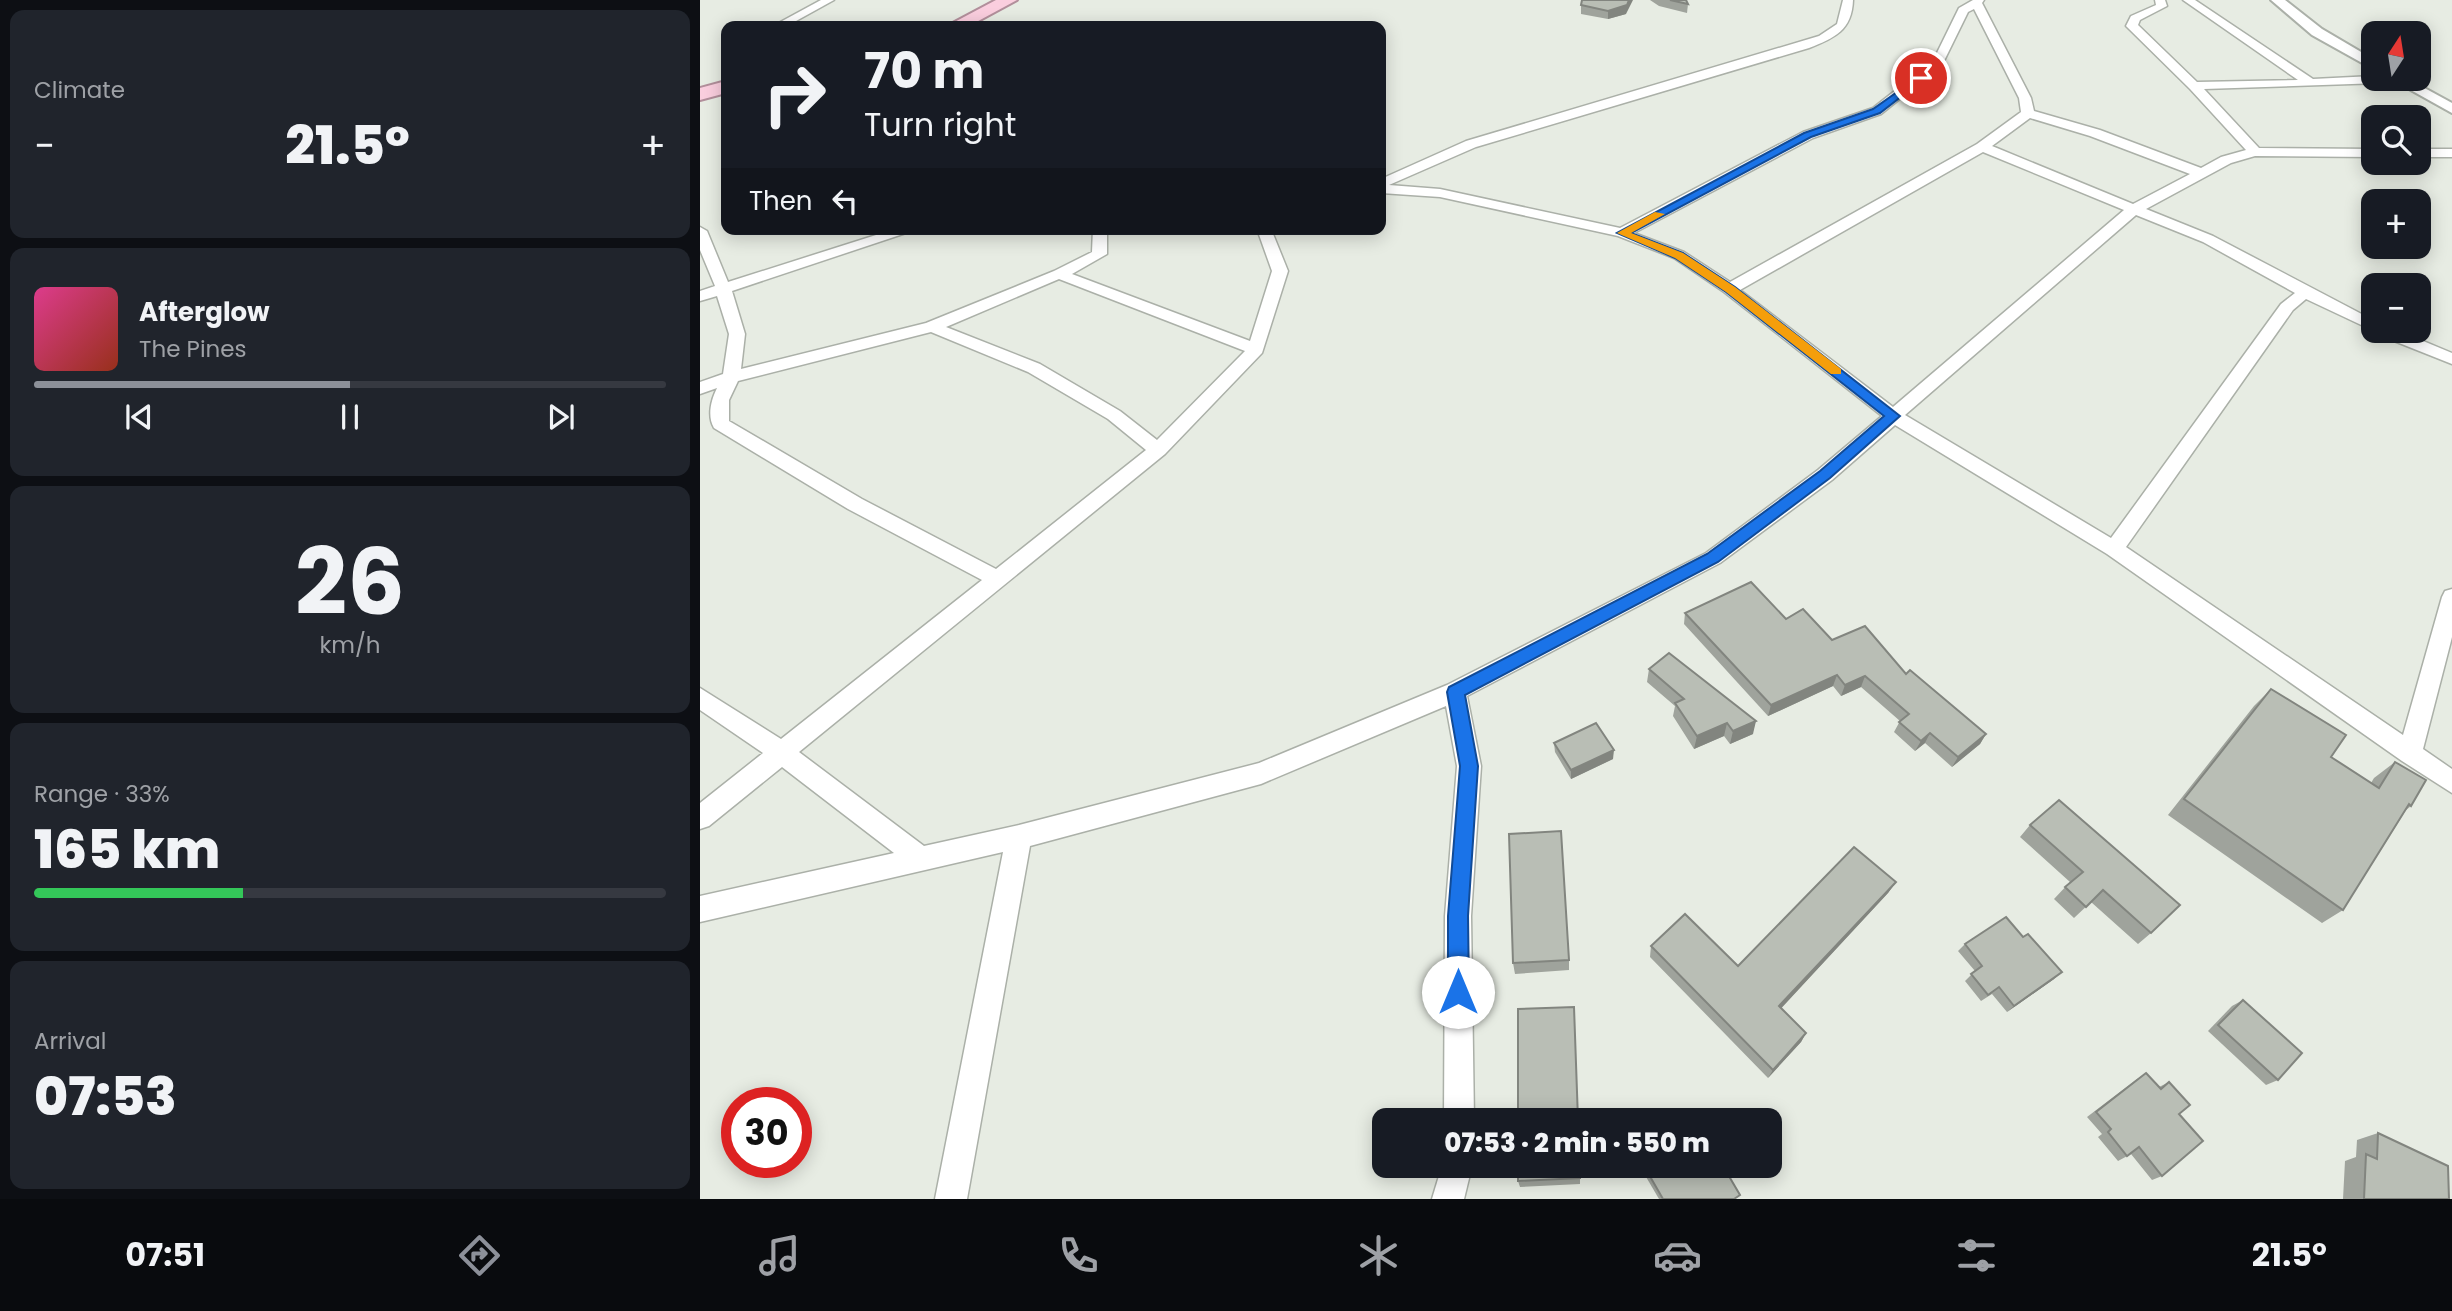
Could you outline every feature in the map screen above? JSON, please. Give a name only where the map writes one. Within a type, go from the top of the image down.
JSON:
[{"type":"highway","points":[[966,21],[1009,0]]},
{"type":"highway","points":[[700,94],[721,88]]},
{"type":"street","points":[[789,21],[829,0]]},
{"type":"street","points":[[1386,185],[1471,144],[1805,46],[1840,30],[1848,17],[1848,0]]},
{"type":"street","points":[[2160,0],[2162,6],[2135,18],[2132,26],[2194,86],[2255,152]]},
{"type":"street","points":[[2188,0],[2311,83]]},
{"type":"street","points":[[2277,0],[2317,32],[2361,58]]},
{"type":"street","points":[[2294,0],[2361,48]]},
{"type":"street","points":[[1622,233],[1808,135],[1877,111],[1938,63],[1963,10],[1978,2],[2025,98],[2028,113]]},
{"type":"street","points":[[2194,86],[2361,80]]},
{"type":"street","points":[[2431,87],[2452,98]]},
{"type":"street","points":[[2420,91],[2452,109]]},
{"type":"street","points":[[1730,289],[1982,147],[2028,113]]},
{"type":"street","points":[[2028,113],[2095,133],[2201,173]]},
{"type":"street","points":[[1982,147],[2208,239],[2361,320]]},
{"type":"street","points":[[700,909],[1019,837],[1261,773],[1455,692],[1713,558],[1825,475],[2134,209],[2226,160],[2255,152],[2361,153]]},
{"type":"street","points":[[2431,153],[2452,153]]},
{"type":"street","points":[[1386,188],[1440,193],[1622,233],[1679,256],[1730,289],[1893,416],[2114,549],[2452,782]]},
{"type":"street","points":[[700,231],[723,288],[737,334],[731,377],[720,400],[720,424],[855,504],[998,579]]},
{"type":"street","points":[[700,296],[892,235]]},
{"type":"street","points":[[700,388],[731,377],[932,327],[1059,274],[1099,254],[1100,235]]},
{"type":"street","points":[[700,818],[1158,450],[1256,349],[1280,271],[1266,235]]},
{"type":"street","points":[[1059,274],[1256,349]]},
{"type":"street","points":[[2114,549],[2287,307],[2305,292]]},
{"type":"street","points":[[932,327],[1034,368],[1114,415],[1158,450]]},
{"type":"street","points":[[2414,343],[2452,359]]},
{"type":"street","points":[[2410,754],[2452,597]]},
{"type":"street","points":[[1455,692],[1469,766],[1458,916],[1459,1108]]},
{"type":"street","points":[[700,698],[782,752],[921,859]]},
{"type":"street","points":[[951,1199],[1019,837]]},
{"type":"street","points":[[1448,1199],[1454,1178]]},
{"type":"building","points":[[1582,0],[1629,0],[1627,5],[1608,11],[1581,5]]},
{"type":"building","points":[[1670,0],[1686,0],[1688,4]]},
{"type":"building","points":[[1751,582],[1786,619],[1803,609],[1832,640],[1865,626],[1906,674],[1910,670],[1986,734],[1958,757],[1930,733],[1921,741],[1899,722],[1909,714],[1865,676],[1845,685],[1837,675],[1771,705],[1685,613]]},
{"type":"building","points":[[1669,653],[1756,721],[1733,731],[1727,723],[1697,736],[1675,703],[1684,699],[1649,669]]},
{"type":"building","points":[[2271,689],[2346,735],[2331,757],[2379,788],[2395,762],[2426,780],[2343,910],[2184,799]]},
{"type":"building","points":[[1596,723],[1614,750],[1571,770],[1554,743]]},
{"type":"building","points":[[2059,800],[2180,905],[2151,933],[2103,890],[2086,907],[2065,887],[2083,872],[2030,825]]},
{"type":"building","points":[[1561,831],[1569,960],[1513,963],[1509,834]]},
{"type":"building","points":[[1854,847],[1896,882],[1779,1006],[1806,1033],[1773,1070],[1651,946],[1685,914],[1738,966]]},
{"type":"building","points":[[2006,917],[2023,937],[2028,934],[2062,972],[2014,1006],[1999,987],[1988,995],[1971,974],[1982,966],[1965,944]]},
{"type":"building","points":[[2243,1000],[2302,1053],[2278,1080],[2218,1025]]},
{"type":"building","points":[[1574,1007],[1578,1108],[1518,1108],[1518,1009]]},
{"type":"building","points":[[2146,1073],[2161,1089],[2169,1082],[2190,1105],[2179,1114],[2203,1141],[2162,1176],[2139,1147],[2127,1156],[2108,1132],[2111,1129],[2096,1112]]},
{"type":"building","points":[[2378,1133],[2448,1166],[2449,1199],[2364,1199],[2366,1154],[2377,1159]]},
{"type":"building","points":[[1518,1178],[1580,1178],[1518,1181]]},
{"type":"building","points":[[1651,1178],[1730,1178],[1740,1195],[1734,1199],[1663,1199]]},
{"type":"slow traffic","points":[[1659,214],[1622,233],[1679,256],[1730,289],[1836,371]]},
{"type":"route","points":[[1458,992],[1458,916],[1469,766],[1455,692],[1713,558],[1825,475],[1893,416],[1730,289],[1679,256],[1622,233],[1808,135],[1864,118],[1921,78]]}]
